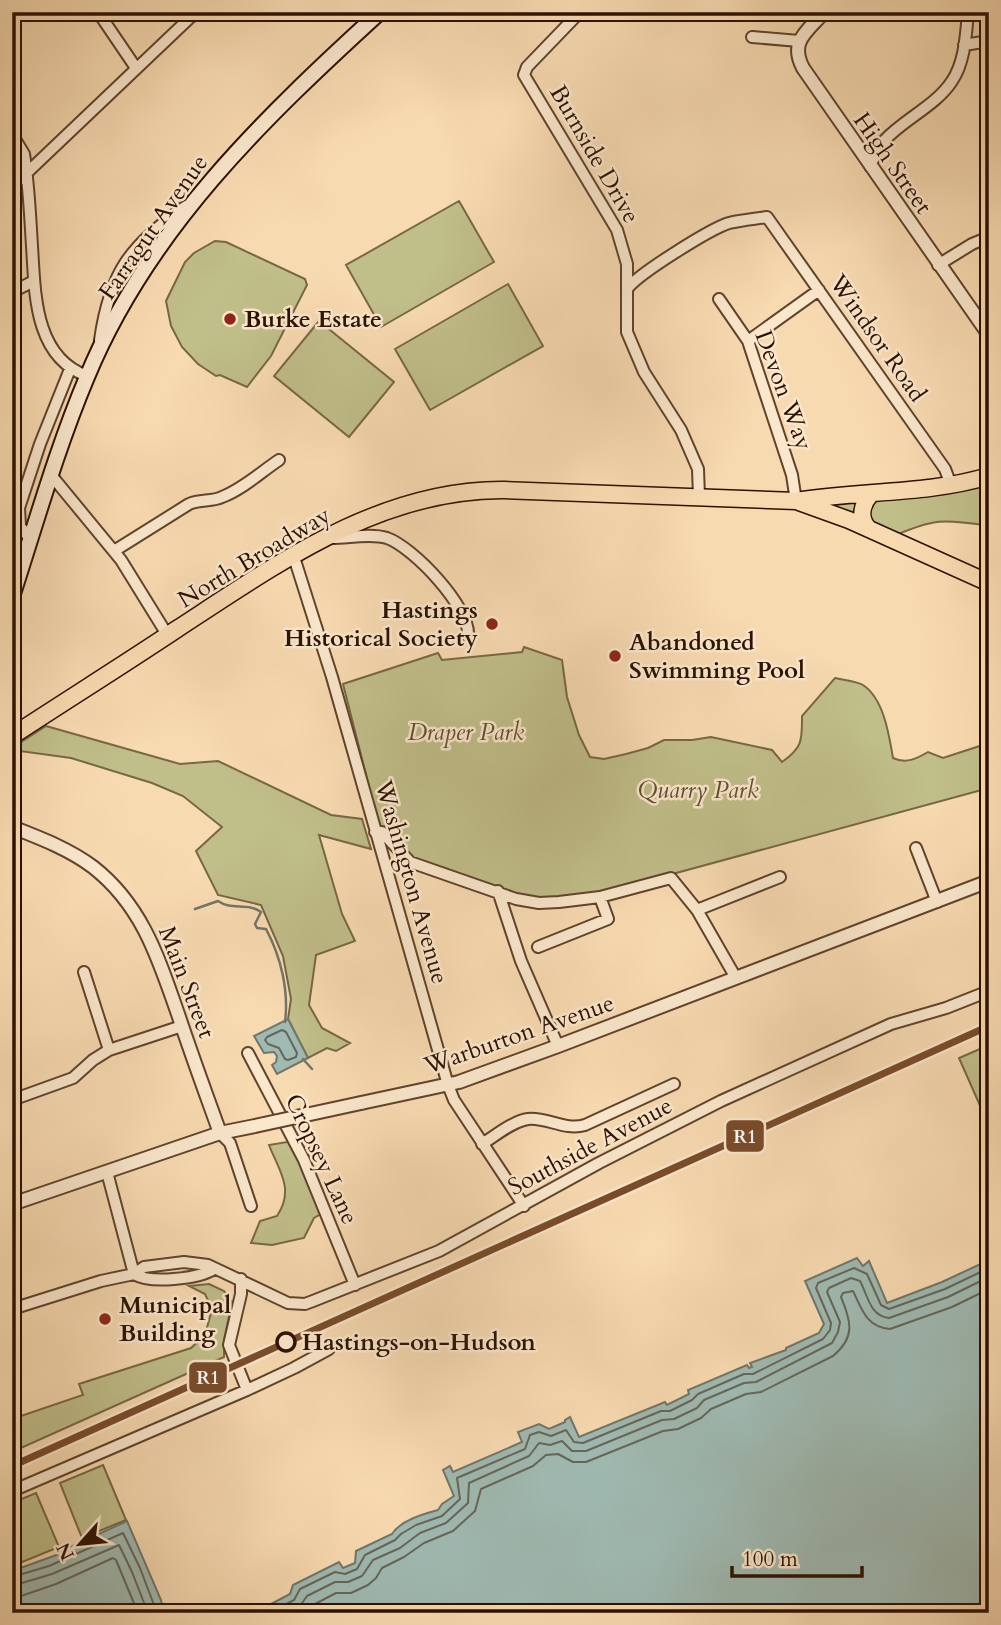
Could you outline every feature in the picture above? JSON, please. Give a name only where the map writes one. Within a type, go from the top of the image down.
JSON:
[{"type":"main road","name":"Farragut Avenue","points":[[12,597],[16,570],[30,539],[87,376],[123,304],[197,198],[254,131],[380,12]]},
{"type":"main road","points":[[796,501],[824,496],[923,490],[989,476]]},
{"type":"main road","name":"North Broadway","points":[[12,736],[293,554],[401,505],[458,492],[504,490],[796,501]]},
{"type":"main road","points":[[869,529],[865,525],[862,512],[864,503],[871,494]]},
{"type":"main road","points":[[796,501],[869,529],[989,583]]},
{"type":"street","points":[[98,12],[136,68]]},
{"type":"street","points":[[12,187],[196,12]]},
{"type":"street","name":"Burnside Drive","points":[[580,12],[527,67],[524,75],[617,230],[627,264],[627,332],[644,372],[681,430],[698,469],[699,497]]},
{"type":"street","points":[[752,37],[799,41],[824,12]]},
{"type":"street","points":[[870,166],[884,141],[920,113],[952,82],[964,45],[968,12]]},
{"type":"street","name":"High Street","points":[[799,41],[796,50],[803,68],[989,335]]},
{"type":"street","points":[[964,45],[989,41]]},
{"type":"street","points":[[12,134],[23,150],[27,174],[34,281],[43,330],[52,348],[70,369],[87,376]]},
{"type":"street","points":[[98,353],[110,292],[120,268],[142,241],[197,198]]},
{"type":"street","name":"Windsor Road","points":[[627,289],[708,232],[729,223],[767,217],[945,469],[951,485]]},
{"type":"street","points":[[938,265],[989,237]]},
{"type":"street","points":[[12,292],[34,281]]},
{"type":"street","points":[[748,341],[819,290]]},
{"type":"street","name":"Devon Way","points":[[719,299],[748,341],[792,475],[796,501]]},
{"type":"street","points":[[30,539],[20,526],[19,508],[40,444],[70,369]]},
{"type":"street","points":[[114,551],[189,504],[198,500],[215,500],[232,493],[279,460]]},
{"type":"street","points":[[51,475],[114,551],[167,636]]},
{"type":"street","points":[[326,537],[383,537],[403,547],[441,581],[467,621],[468,636]]},
{"type":"street","name":"Washington Avenue","points":[[293,554],[332,677],[448,1085],[454,1100],[524,1206]]},
{"type":"street","name":"Main Street","points":[[12,827],[79,858],[119,891],[140,919],[154,946],[220,1133]]},
{"type":"street","points":[[375,832],[382,832],[410,862],[516,899],[539,903],[600,897],[671,878],[697,910],[736,978]]},
{"type":"street","points":[[916,848],[937,902]]},
{"type":"street","points":[[697,910],[780,877]]},
{"type":"street","name":"Warburton Avenue","points":[[12,1204],[220,1133],[448,1085],[558,1046],[989,881]]},
{"type":"street","points":[[498,891],[522,961],[558,1046]]},
{"type":"street","points":[[538,947],[608,919],[600,897]]},
{"type":"street","points":[[84,972],[109,1050]]},
{"type":"street","name":"Southside Avenue","points":[[12,1309],[101,1281],[134,1274],[148,1279],[196,1276],[214,1269],[241,1279],[278,1300],[298,1304],[313,1301],[439,1251],[599,1163],[721,1101],[891,1024],[946,1008],[989,991]]},
{"type":"street","points":[[12,1100],[73,1078],[109,1050],[182,1026]]},
{"type":"street","name":"Cropsey Lane","points":[[247,1053],[299,1150],[355,1285]]},
{"type":"street","points":[[482,1144],[528,1119],[562,1126],[585,1125],[674,1084]]},
{"type":"street","points":[[220,1133],[230,1143],[251,1206]]},
{"type":"street","points":[[107,1172],[134,1274]]},
{"type":"street","points":[[241,1279],[241,1294],[229,1340],[230,1351],[246,1387]]},
{"type":"street","points":[[12,1491],[294,1368],[330,1349]]},
{"type":"green space","name":"Burke Estate","points":[[459,201],[494,262],[381,327],[346,265]]},
{"type":"green space","name":"Burke Estate","points":[[215,241],[226,242],[305,279],[307,285],[271,356],[247,387],[220,375],[216,376],[198,364],[182,347],[171,326],[166,301],[185,262],[194,253]]},
{"type":"green space","name":"Burke Estate","points":[[508,284],[543,346],[430,410],[395,349]]},
{"type":"green space","name":"Burke Estate","points":[[319,321],[394,382],[349,437],[274,376]]},
{"type":"green space","points":[[989,478],[989,524],[984,525],[939,522],[896,535],[831,505],[842,499]]},
{"type":"green space","points":[[524,647],[562,660],[567,697],[579,735],[590,757],[604,759],[626,754],[664,740],[711,737],[772,750],[782,762],[798,747],[802,716],[835,678],[863,685],[876,699],[884,718],[893,758],[911,760],[928,752],[943,758],[989,743],[989,788],[599,894],[540,898],[522,896],[413,861],[379,826],[343,684],[438,653],[442,660],[522,652]]},
{"type":"green space","points":[[46,726],[180,764],[218,761],[331,815],[362,819],[371,849],[319,835],[342,914],[355,941],[316,955],[309,1005],[322,1028],[350,1043],[336,1051],[327,1048],[308,1058],[288,1019],[291,999],[283,956],[261,905],[218,895],[196,851],[222,827],[183,796],[152,783],[71,758],[12,750]]},
{"type":"green space","points":[[989,1045],[989,1126],[959,1058]]},
{"type":"green space","points":[[293,1141],[321,1214],[314,1218],[304,1238],[272,1245],[251,1243],[260,1221],[277,1216],[285,1197],[284,1180],[269,1145]]},
{"type":"green space","points":[[209,1284],[224,1291],[232,1302],[224,1340],[224,1357],[12,1452],[12,1419],[83,1395],[79,1384],[191,1348],[205,1335],[212,1309],[205,1294],[189,1286]]},
{"type":"green space","points":[[103,1465],[126,1520],[82,1538],[60,1483]]},
{"type":"green space","points":[[36,1493],[59,1547],[15,1565],[12,1559],[12,1503]]},
{"type":"water","points":[[288,1019],[308,1058],[277,1074],[272,1065],[277,1056],[274,1052],[264,1053],[254,1036]]},
{"type":"water","points":[[857,1258],[863,1266],[869,1261],[887,1303],[989,1260],[989,1613],[254,1613],[290,1594],[293,1585],[339,1562],[343,1568],[355,1563],[356,1551],[392,1534],[407,1521],[438,1510],[454,1496],[443,1470],[450,1466],[453,1472],[522,1442],[518,1432],[539,1424],[549,1429],[570,1417],[579,1437],[665,1402],[667,1405],[689,1394],[688,1390],[747,1365],[752,1367],[750,1363],[786,1350],[819,1333],[824,1324],[805,1281]]},
{"type":"water","points":[[127,1521],[164,1613],[12,1613],[12,1571],[62,1553]]},
{"type":"waterway","points":[[195,909],[218,901],[229,906],[250,907],[261,912],[255,924],[257,928],[266,929],[280,963],[285,986],[285,1022]]},
{"type":"waterway","points":[[303,1059],[312,1069]]},
{"type":"transit line","name":"R1","points":[[12,1466],[989,1026]]},
{"type":"place","name":"Burke Estate","points":[[230,319]]},
{"type":"place","name":"Hastings Historical Society","points":[[492,624]]},
{"type":"place","name":"Abandoned Swimming Pool","points":[[615,656]]},
{"type":"place","name":"Municipal Building","points":[[105,1319]]},
{"type":"place","name":"Hastings-on-Hudson","points":[[286,1342]]},
{"type":"park label","name":"Draper Park","points":[[466,732]]},
{"type":"park label","name":"Quarry Park","points":[[698,790]]}]
